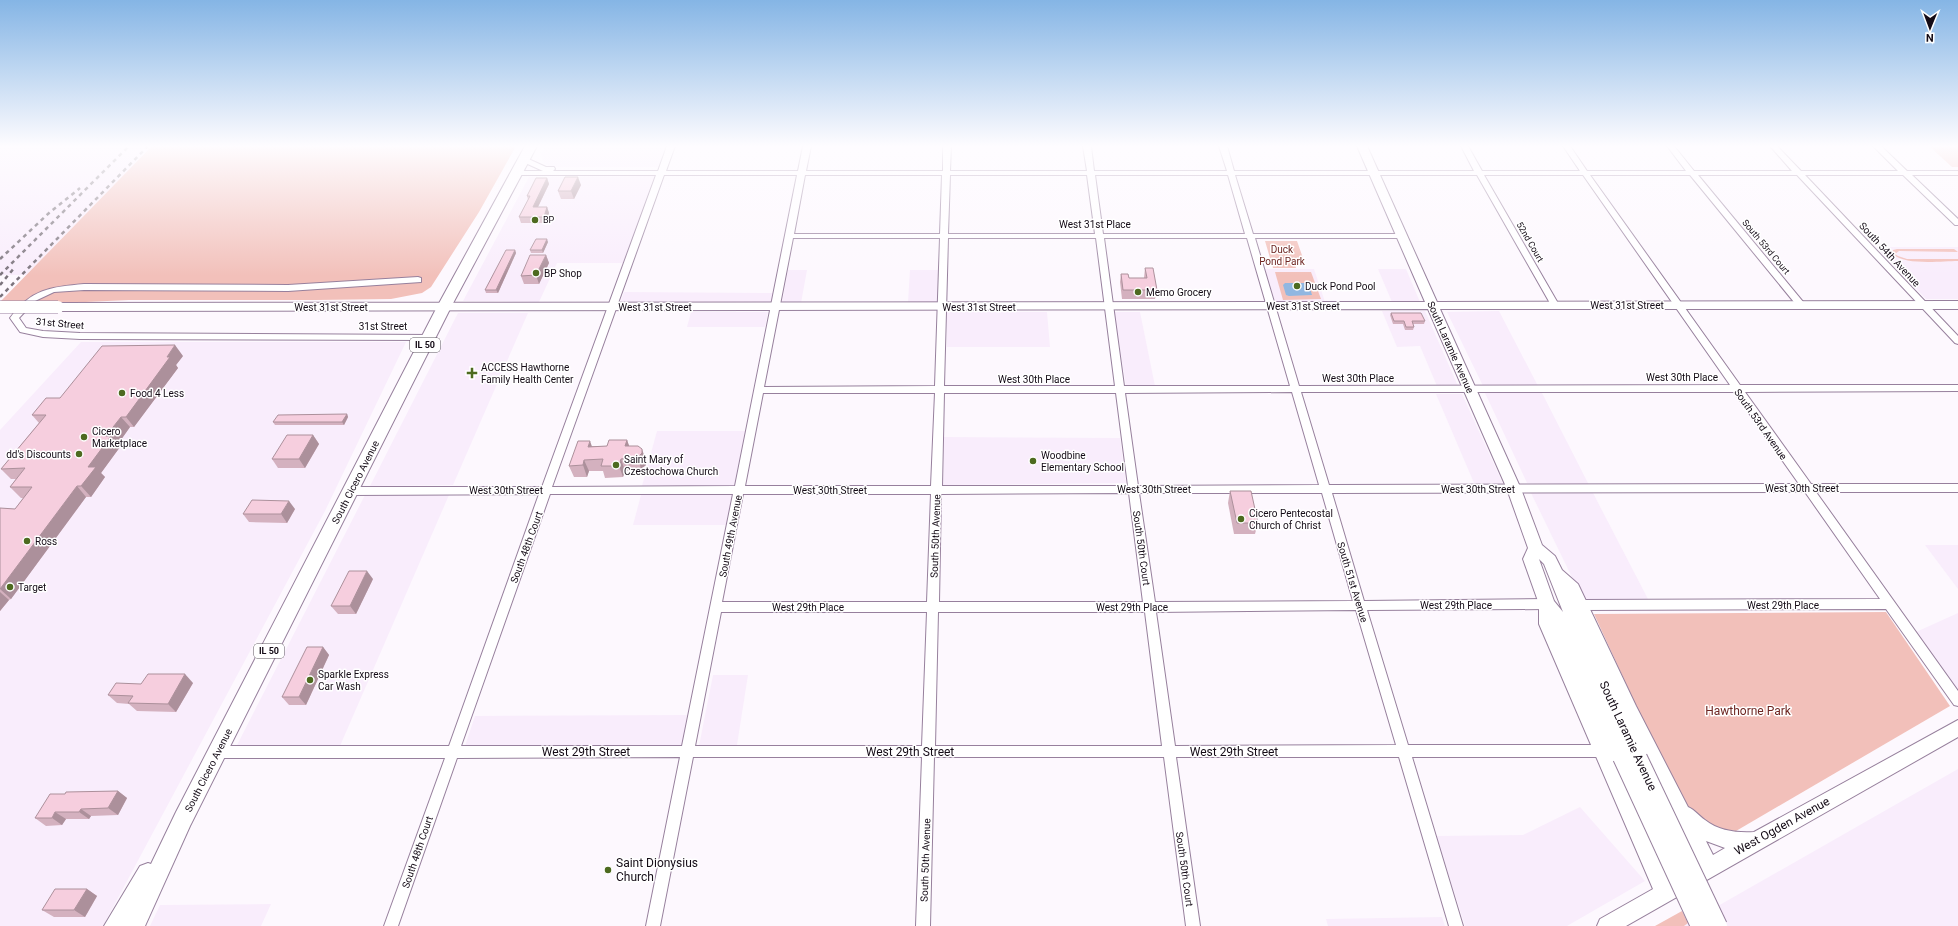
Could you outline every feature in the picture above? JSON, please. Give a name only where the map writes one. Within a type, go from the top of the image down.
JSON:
[{"type":"main road","name":"South Cicero Avenue","points":[[133,926],[183,819],[444,307],[507,189]]},
{"type":"main road","name":"South Laramie Avenue","points":[[1381,189],[1514,489],[1536,548],[1550,560],[1556,572],[1630,758],[1700,926]]},
{"type":"main road","name":"West 31st Street","points":[[0,307],[1958,305]]},
{"type":"main road","name":"South Laramie Avenue","points":[[1536,548],[1531,560],[1547,604],[1561,621],[1630,758],[1718,926]]},
{"type":"main road","points":[[1556,572],[1573,588],[1709,867]]},
{"type":"main road","points":[[1547,604],[1547,624],[1665,893]]},
{"type":"main road","name":"West Ogden Avenue","points":[[1607,926],[1709,867],[1958,728]]},
{"type":"main road","points":[[1676,802],[1689,818],[1711,834],[1727,840],[1756,841]]},
{"type":"main road","name":"South Cicero Avenue","points":[[115,926],[183,819]]},
{"type":"street","name":"South 48th Court","points":[[391,926],[611,307],[655,189]]},
{"type":"street","name":"South 49th Avenue","points":[[653,926],[799,189]]},
{"type":"street","name":"South 50th Avenue","points":[[924,926],[945,189]]},
{"type":"street","name":"South 50th Court","points":[[1093,189],[1193,926]]},
{"type":"street","name":"South 51st Avenue","points":[[1236,189],[1456,926]]},
{"type":"street","name":"52nd Court","points":[[1488,189],[1555,305]]},
{"type":"street","name":"South 53rd Avenue","points":[[1596,189],[1735,388],[1958,701]]},
{"type":"street","name":"South 53rd Court","points":[[1705,189],[1801,305]]},
{"type":"street","name":"South 54th Avenue","points":[[1813,189],[1958,341]]},
{"type":"street","points":[[1922,189],[1958,223]]},
{"type":"street","name":"West 31st Place","points":[[789,236],[1402,236]]},
{"type":"street","name":"31st Street","points":[[418,280],[288,288],[84,287],[52,290],[32,299],[14,318],[23,330],[43,334],[80,336],[429,337]]},
{"type":"street","name":"West 30th Place","points":[[759,390],[1958,388]]},
{"type":"street","name":"West 30th Street","points":[[350,491],[1958,488]]},
{"type":"street","name":"West 29th Place","points":[[716,607],[1150,607],[1547,604]]},
{"type":"street","name":"West 29th Place","points":[[1581,605],[1888,604]]},
{"type":"street","name":"West 29th Street","points":[[218,752],[1602,751]]},
{"type":"shaded area","points":[[0,189],[110,189],[26,275],[0,275]]},
{"type":"shaded area","points":[[522,189],[651,189],[623,263],[557,263],[539,302],[463,301]]},
{"type":"shaded area","points":[[1877,247],[1958,247],[1958,299],[1926,299]]},
{"type":"shaded area","name":"Duck Pond Pool","points":[[1265,269],[1314,269],[1325,302],[1275,302]]},
{"type":"shaded area","points":[[1378,269],[1406,269],[1420,302],[1392,302]]},
{"type":"shaded area","points":[[788,270],[807,270],[801,303],[782,303]]},
{"type":"shaded area","points":[[910,270],[938,270],[937,302],[908,302]]},
{"type":"shaded area","points":[[624,292],[773,293],[771,303],[620,303]]},
{"type":"shaded area","points":[[1382,311],[1425,311],[1458,386],[1437,386],[1420,346],[1397,347]]},
{"type":"shaded area","points":[[1499,311],[1538,386],[1483,386],[1447,312]]},
{"type":"shaded area","points":[[691,312],[768,312],[765,327],[687,327]]},
{"type":"shaded area","points":[[947,312],[1047,312],[1050,347],[947,347]]},
{"type":"shaded area","points":[[1114,312],[1140,312],[1155,386],[1126,386]]},
{"type":"shaded area","points":[[458,313],[528,313],[453,485],[370,486]]},
{"type":"shaded area","name":"Cicero Marketplace","points":[[81,342],[406,342],[325,511],[103,926],[0,926],[0,430]]},
{"type":"shaded area","points":[[1485,393],[1542,393],[1589,485],[1527,483]]},
{"type":"shaded area","points":[[1436,394],[1462,394],[1503,484],[1474,483]]},
{"type":"shaded area","points":[[657,431],[745,431],[734,486],[642,486]]},
{"type":"shaded area","name":"Woodbine Elementary School","points":[[944,437],[1120,438],[1126,483],[943,485]]},
{"type":"shaded area","points":[[1531,493],[1593,493],[1649,601],[1584,602]]},
{"type":"shaded area","points":[[365,495],[449,495],[340,746],[236,747]]},
{"type":"shaded area","points":[[641,495],[732,495],[726,525],[633,525]]},
{"type":"shaded area","points":[[1925,545],[1958,545],[1958,589]]},
{"type":"shaded area","points":[[1958,613],[1958,691],[1916,632]]},
{"type":"shaded area","points":[[713,675],[748,675],[737,745],[699,746]]},
{"type":"shaded area","points":[[687,715],[682,746],[465,746],[475,716]]},
{"type":"shaded area","points":[[1958,769],[1958,926],[1684,926],[1688,923]]},
{"type":"shaded area","points":[[1580,807],[1645,881],[1567,926],[1465,926],[1436,836],[1523,835]]},
{"type":"shaded area","points":[[271,904],[261,926],[150,926],[160,905]]},
{"type":"shaded area","points":[[1442,917],[1445,926],[1328,926],[1326,919]]},
{"type":"green space","points":[[110,189],[492,189],[431,287],[422,293],[391,299],[129,300],[64,303],[0,302]]},
{"type":"green space","name":"Duck Pond Park","points":[[1265,241],[1297,241],[1304,261],[1294,261],[1296,268],[1273,268]]},
{"type":"green space","points":[[1954,249],[1958,252],[1899,251],[1895,254],[1907,259],[1958,259],[1958,261],[1923,262],[1905,260],[1892,253],[1893,250]]},
{"type":"green space","name":"Duck Pond Pool","points":[[1275,272],[1311,272],[1321,299],[1283,300]]},
{"type":"green space","name":"Hawthorne Park","points":[[1886,612],[1950,706],[1736,831],[1716,829],[1696,821],[1674,788],[1594,614]]},
{"type":"green space","points":[[1682,911],[1688,923],[1684,926],[1655,926]]},
{"type":"water","points":[[1285,283],[1305,283],[1309,285],[1312,295],[1286,295],[1283,285]]},
{"type":"building","points":[[530,189],[542,189],[533,207],[547,207],[544,217],[519,217],[530,196],[527,196]]},
{"type":"building","points":[[559,189],[572,189],[571,191],[558,191]]},
{"type":"building","points":[[536,239],[547,239],[542,250],[530,250]]},
{"type":"building","points":[[506,250],[515,250],[496,290],[485,290]]},
{"type":"building","points":[[530,255],[546,255],[536,275],[521,276]]},
{"type":"building","points":[[1145,268],[1153,268],[1157,290],[1123,290],[1121,274],[1128,274],[1129,278],[1147,278]]},
{"type":"building","points":[[1391,313],[1421,313],[1425,321],[1412,321],[1414,327],[1406,327],[1404,321],[1394,321]]},
{"type":"building","name":"Cicero Marketplace","points":[[175,345],[167,357],[170,357],[126,417],[121,417],[106,436],[111,436],[88,467],[96,467],[81,486],[77,486],[0,589],[0,508],[15,509],[32,487],[10,487],[25,468],[1,469],[46,415],[32,415],[46,398],[60,398],[102,346]]},
{"type":"building","points":[[347,414],[342,422],[273,422],[278,415]]},
{"type":"building","points":[[287,435],[313,435],[299,459],[272,459]]},
{"type":"building","points":[[609,440],[627,440],[625,446],[638,446],[642,449],[642,453],[638,457],[621,459],[619,466],[601,466],[603,459],[584,460],[583,465],[569,466],[578,441],[590,441],[588,447],[607,446]]},
{"type":"building","points":[[1230,491],[1251,491],[1258,523],[1237,523]]},
{"type":"building","points":[[252,500],[289,501],[281,514],[243,514]]},
{"type":"building","points":[[349,571],[367,571],[350,606],[331,606]]},
{"type":"building","points":[[307,647],[323,647],[299,697],[282,697]]},
{"type":"building","points":[[148,674],[185,674],[168,704],[128,703],[133,696],[108,695],[116,683],[141,684]]},
{"type":"building","points":[[118,791],[108,808],[81,809],[79,812],[55,812],[52,818],[35,818],[50,794],[65,794],[66,792]]},
{"type":"building","points":[[55,889],[87,889],[74,910],[42,910]]},
{"type":"railway","points":[[0,259],[49,213],[78,189]]},
{"type":"railway","points":[[0,275],[86,189]]},
{"type":"railway","points":[[0,297],[106,189]]},
{"type":"railway","points":[[0,285],[15,267]]},
{"type":"place","name":"BP","points":[[535,220]]},
{"type":"place","name":"BP Shop","points":[[536,273]]},
{"type":"place","name":"Duck Pond Pool","points":[[1297,286]]},
{"type":"place","name":"Memo Grocery","points":[[1138,292]]},
{"type":"place","name":"ACCESS Hawthorne Family Health Center","points":[[472,373]]},
{"type":"place","name":"Food 4 Less","points":[[122,393]]},
{"type":"place","name":"Cicero Marketplace","points":[[84,437]]},
{"type":"place","name":"dd's Discounts","points":[[79,454]]},
{"type":"place","name":"Woodbine Elementary School","points":[[1033,461]]},
{"type":"place","name":"Saint Mary of Czestochowa Church","points":[[616,465]]},
{"type":"place","name":"Cicero Pentecostal Church of Christ","points":[[1241,519]]},
{"type":"place","name":"Ross","points":[[27,541]]},
{"type":"place","name":"Target","points":[[10,587]]},
{"type":"place","name":"Sparkle Express Car Wash","points":[[310,680]]},
{"type":"place","name":"Saint Dionysius Church","points":[[608,870]]}]
